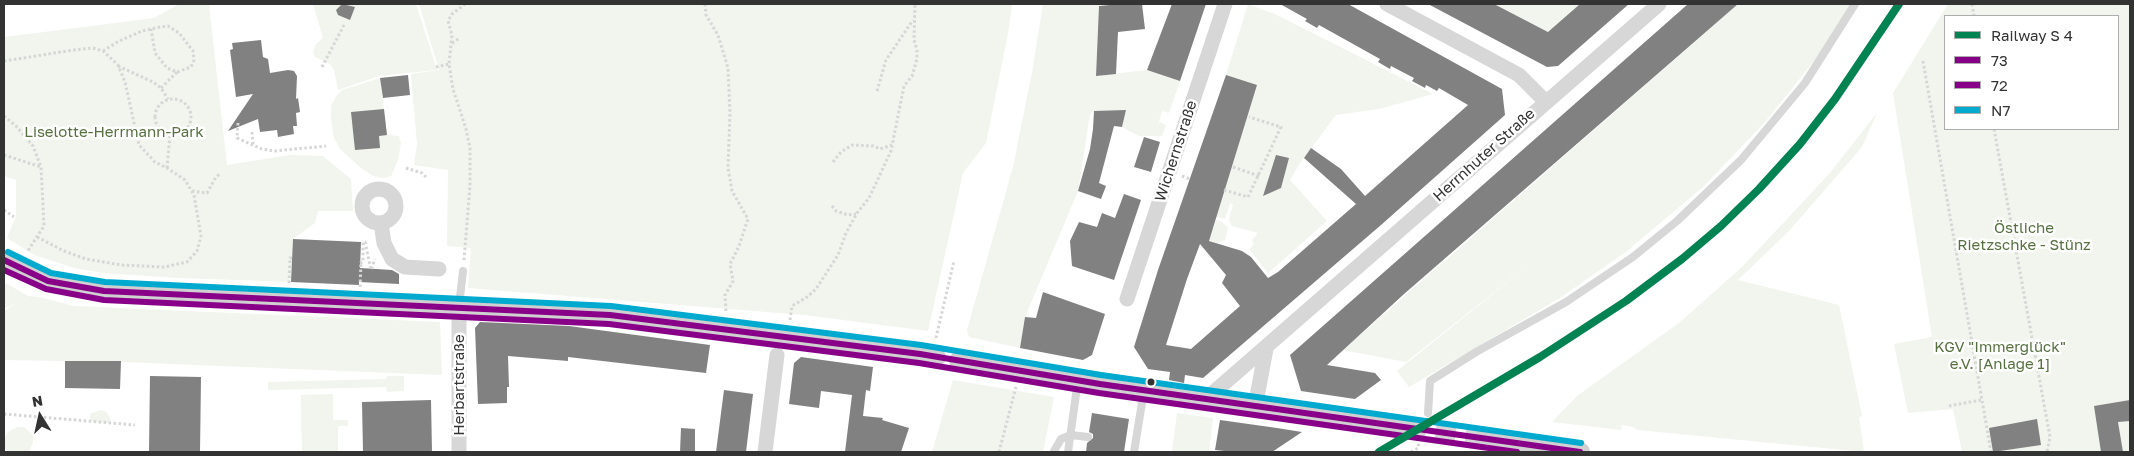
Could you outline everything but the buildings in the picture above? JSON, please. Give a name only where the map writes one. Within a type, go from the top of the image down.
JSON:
[{"type":"street","name":"Wichernstraße","points":[[1127,299],[1225,4]]},
{"type":"street","points":[[1387,4],[1414,10],[1519,76],[1545,102]]},
{"type":"street","name":"Herrnhuter Straße","points":[[1206,399],[1659,4]]},
{"type":"street","points":[[381,223],[385,246],[392,260],[405,267],[439,270]]},
{"type":"street","points":[[4,260],[48,281],[104,291],[459,312],[610,315],[789,338],[936,347]]},
{"type":"street","name":"Herbartstraße","points":[[459,312],[459,452]]},
{"type":"street","points":[[1264,408],[1266,348]]},
{"type":"street","points":[[765,452],[776,355]]},
{"type":"street","points":[[959,361],[1264,408],[1413,434]]},
{"type":"street","points":[[1490,444],[1580,452]]},
{"type":"lane","points":[[1428,413],[1430,381],[1476,352],[1566,302],[1633,257],[1678,221],[1741,160],[1804,83],[1855,4]]},
{"type":"lane","points":[[459,312],[463,271]]},
{"type":"lane","points":[[1068,452],[1078,380]]},
{"type":"lane","points":[[1126,443],[1135,448],[1144,390]]},
{"type":"lane","points":[[1054,451],[1061,439],[1071,435],[1088,437]]},
{"type":"path","points":[[463,271],[470,186],[470,148],[466,128],[453,89],[450,64],[452,43],[448,21],[452,14],[465,4]]},
{"type":"path","points":[[705,4],[706,15],[718,35],[728,68],[730,104],[728,168],[732,191],[748,219],[739,246],[730,264],[733,281],[725,295],[726,305]]},
{"type":"path","points":[[789,338],[792,306],[816,289],[830,269],[857,213],[869,198],[892,146],[904,86],[912,76],[917,59],[914,19],[915,4]]},
{"type":"path","points":[[877,91],[886,60],[914,19]]},
{"type":"path","points":[[322,67],[344,25]]},
{"type":"path","points":[[103,51],[119,40],[151,29],[168,26],[179,33],[193,51],[194,60],[192,68],[177,72],[161,88]]},
{"type":"path","points":[[151,29],[155,53],[167,68],[177,72]]},
{"type":"path","points":[[452,43],[460,38]]},
{"type":"path","points":[[4,61],[93,48],[103,51],[118,65],[161,88],[168,99]]},
{"type":"path","points":[[1923,61],[1991,452]]},
{"type":"path","points":[[436,67],[450,64]]},
{"type":"path","points":[[37,237],[64,251],[121,265],[164,267],[187,262],[197,251],[201,236],[194,195],[185,180],[155,162],[139,145],[125,82],[118,65]]},
{"type":"path","points":[[174,98],[183,101],[188,105],[191,113],[190,123],[185,131],[177,135],[170,135],[159,129],[154,116],[161,102],[168,99],[174,98]]},
{"type":"path","points":[[4,116],[16,126],[32,146],[41,167],[44,226],[32,245]]},
{"type":"path","points":[[1224,190],[1248,197],[1281,127],[1248,117]]},
{"type":"path","points":[[238,123],[237,138],[275,151],[326,146]]},
{"type":"path","points":[[1994,130],[2050,437],[2047,452]]},
{"type":"path","points":[[252,132],[253,145]]},
{"type":"path","points":[[167,168],[170,135]]},
{"type":"path","points":[[833,162],[841,152],[852,145],[873,146],[880,149],[892,146]]},
{"type":"path","points":[[4,155],[41,167]]},
{"type":"path","points":[[1233,167],[1259,176]]},
{"type":"path","points":[[406,168],[422,173],[426,177]]},
{"type":"path","points":[[192,191],[207,192],[216,177],[221,173]]},
{"type":"path","points":[[832,206],[836,211],[848,215],[857,213]]},
{"type":"path","points":[[4,210],[14,217]]},
{"type":"path","points":[[1956,251],[2014,241]]},
{"type":"path","points":[[360,285],[363,242],[371,270],[379,248],[385,246]]},
{"type":"path","points":[[289,282],[290,258],[292,258]]},
{"type":"path","points":[[936,347],[954,261]]},
{"type":"path","points":[[999,452],[1019,371]]},
{"type":"path","points":[[1949,406],[1981,400]]},
{"type":"path","points":[[4,414],[135,425]]},
{"type":"path","points":[[1411,452],[1418,448],[1413,434]]},
{"type":"green space","name":"Liselotte-Herrmann-Park","points":[[179,4],[209,5],[227,165],[290,155],[323,156],[351,179],[353,211],[318,211],[315,223],[293,239],[291,282],[103,273],[74,268],[34,255],[7,238],[16,216],[16,180],[4,176],[4,37],[154,18]]},
{"type":"green space","points":[[313,4],[416,4],[437,70],[379,76],[338,90],[334,70],[330,64],[315,57],[313,52],[316,44],[323,38]]},
{"type":"green space","points":[[419,4],[1012,4],[986,143],[963,173],[928,331],[804,315],[468,288],[471,248],[447,246],[448,170],[414,165],[417,144],[411,74],[439,70]]},
{"type":"green space","points":[[1043,4],[1099,4],[1096,76],[1147,70],[1180,81],[1169,113],[1162,111],[1159,122],[1166,125],[1162,136],[1139,136],[1122,127],[1126,111],[1094,111],[1090,114],[1078,191],[1025,317],[1020,348],[969,337],[967,330],[1013,167],[1033,67]]},
{"type":"green space","points":[[1248,4],[1277,15],[1433,94],[1379,109],[1336,115],[1300,163],[1290,180],[1327,221],[1268,273],[1249,249],[1254,244],[1252,240],[1258,233],[1232,226],[1229,220],[1233,204],[1230,203],[1225,219],[1214,216],[1257,86],[1226,75]]},
{"type":"green space","points":[[1494,4],[1580,4],[1549,32]]},
{"type":"green space","points":[[1738,4],[1853,4],[1829,42],[1765,122],[1703,187],[1627,251],[1560,298],[1409,387],[1397,371],[1540,256],[1406,362],[1343,350]]},
{"type":"green space","name":"Östliche Rietzschke - Stünz","points":[[1948,4],[2130,4],[2130,452],[1962,452],[1953,409],[1908,413],[1894,344],[1932,337],[1893,93]]},
{"type":"green space","points":[[380,78],[387,135],[399,136],[401,143],[398,160],[391,176],[382,178],[373,176],[361,168],[340,149],[334,138],[331,119],[331,106],[342,90]]},
{"type":"green space","points":[[1877,113],[1862,147],[1789,231],[1738,280],[1839,305],[1862,416],[1859,417],[1864,452],[1638,430],[1622,425],[1621,430],[1552,422],[1577,396],[1679,323],[1742,267],[1829,174]]},
{"type":"green space","points":[[1216,220],[1222,222],[1228,228],[1225,240],[1217,243],[1202,238],[1206,229],[1213,230]]},
{"type":"green space","points":[[4,282],[28,296],[74,306],[440,322],[442,375],[123,362],[4,360],[4,311],[18,302],[4,309]]},
{"type":"green space","points":[[387,376],[404,376],[404,391],[387,392],[386,387],[268,390],[268,382],[386,379]]},
{"type":"green space","points":[[953,380],[1054,397],[1043,452],[932,452]]},
{"type":"green space","points":[[333,394],[333,420],[348,420],[348,426],[338,426],[338,452],[302,452],[301,395]]},
{"type":"green space","points":[[100,410],[108,414],[111,420],[108,423],[90,421],[90,414]]},
{"type":"green space","points":[[1177,413],[1213,418],[1209,452],[1172,452]]},
{"type":"green space","points":[[17,427],[24,427],[33,435],[33,442],[29,452],[7,451],[4,446],[4,439],[8,432]]},
{"type":"tunnel","points":[[1406,428],[1484,439]]},
{"type":"transit line","points":[[1379,452],[1540,357],[1626,301],[1682,259],[1721,226],[1759,189],[1800,144],[1835,99],[1899,4]]},
{"type":"transit line","name":"N7","points":[[8,252],[51,273],[105,282],[611,306],[921,345],[1101,375],[1581,443]]},
{"type":"transit line","name":"73","points":[[4,260],[48,281],[104,291],[610,315],[920,354],[1100,384],[1580,452]]},
{"type":"transit line","name":"72","points":[[4,270],[46,289],[104,300],[609,324],[919,363],[1099,393],[1517,452]]},
{"type":"park label","name":"KGV \"Immerglück\" e.V. [Anlage 1]","points":[[2000,356]]}]
